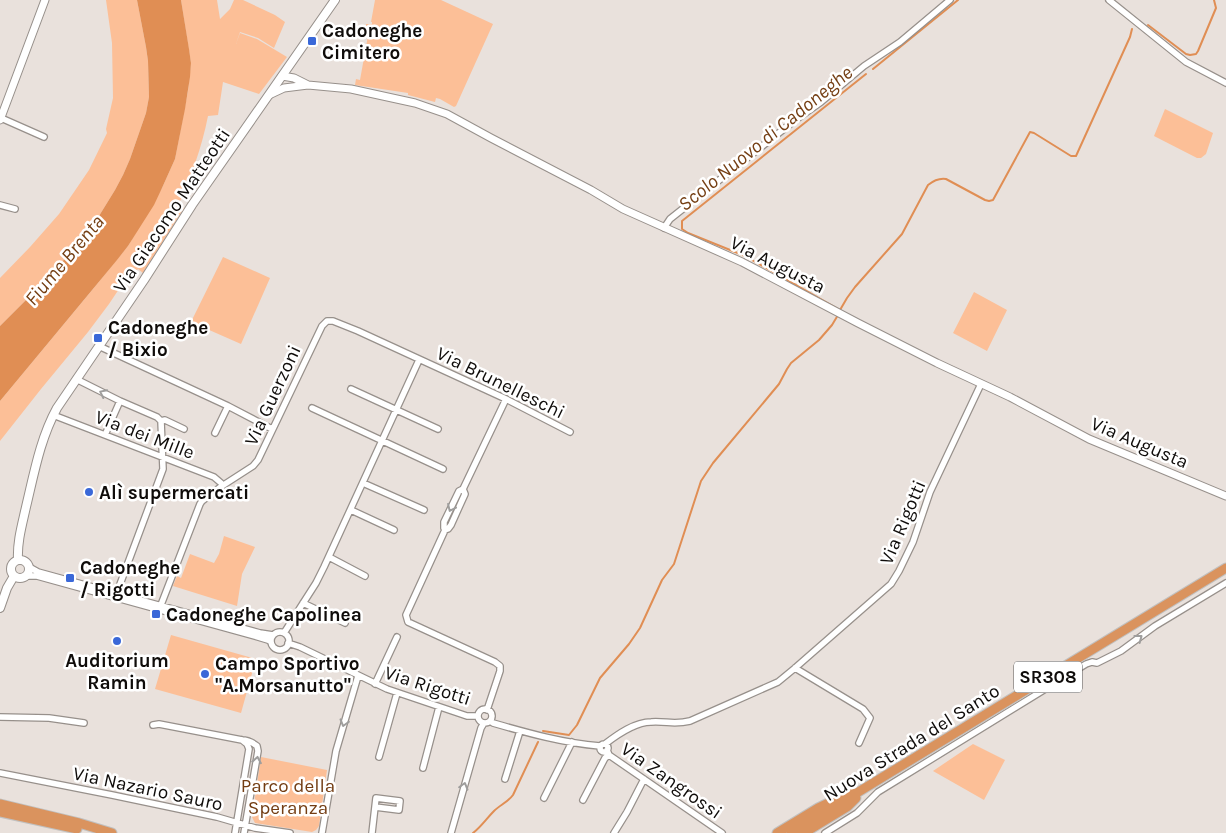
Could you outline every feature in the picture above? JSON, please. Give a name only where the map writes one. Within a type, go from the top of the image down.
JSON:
[{"type":"highway","name":"Nuova Strada del Santo","points":[[791,833],[1226,568]]},
{"type":"highway","points":[[777,833],[844,794],[870,785]]},
{"type":"highway","points":[[804,833],[847,807],[870,785]]},
{"type":"highway","points":[[0,804],[112,833]]},
{"type":"highway","points":[[0,812],[92,833]]},
{"type":"main road","name":"Via Giacomo Matteotti","points":[[18,560],[18,543],[34,470],[47,426],[53,414],[192,206],[335,0]]},
{"type":"main road","points":[[18,560],[25,562],[29,567],[27,576],[20,579],[14,576],[11,571],[13,563],[18,560]]},
{"type":"main road","points":[[0,608],[7,588],[14,576]]},
{"type":"street","points":[[44,137],[0,119],[45,0]]},
{"type":"street","points":[[664,228],[670,218],[821,102],[864,66],[900,42],[950,0]]},
{"type":"street","points":[[1109,0],[1186,62],[1226,83]]},
{"type":"street","points":[[290,65],[294,78]]},
{"type":"street","points":[[282,76],[291,86]]},
{"type":"street","name":"Via Augusta","points":[[282,76],[294,78],[308,85]]},
{"type":"street","name":"Via Augusta","points":[[269,95],[291,86],[308,85],[363,91],[415,103],[447,114],[591,190],[623,209],[742,262],[1102,445],[1226,496]]},
{"type":"street","points":[[0,205],[15,209]]},
{"type":"street","name":"Via Guerzoni","points":[[160,608],[200,504],[222,486],[253,466],[258,460],[322,326],[327,321],[333,321],[358,331],[419,360]]},
{"type":"street","points":[[99,345],[272,429]]},
{"type":"street","points":[[288,643],[288,636],[284,633],[316,583],[329,557],[419,360]]},
{"type":"street","name":"Via Brunelleschi","points":[[419,360],[506,399],[570,432]]},
{"type":"street","points":[[76,379],[157,417],[161,421],[163,469],[116,596]]},
{"type":"street","name":"Via Rigotti","points":[[487,722],[605,749],[628,730],[643,723],[676,724],[690,721],[778,682],[891,584],[913,542],[930,492],[982,384]]},
{"type":"street","points":[[351,389],[438,429]]},
{"type":"street","points":[[487,710],[500,672],[498,664],[408,622],[406,612],[445,530],[444,522],[457,495],[463,489],[506,399]]},
{"type":"street","points":[[104,435],[120,401]]},
{"type":"street","points":[[215,433],[228,406]]},
{"type":"street","points":[[312,408],[443,470]]},
{"type":"street","name":"Via dei Mille","points":[[53,414],[214,478],[222,486]]},
{"type":"street","points":[[161,421],[165,420],[184,429]]},
{"type":"street","points":[[363,482],[424,510]]},
{"type":"street","points":[[351,510],[394,530]]},
{"type":"street","points":[[329,557],[365,576]]},
{"type":"street","name":"Via Rigotti","points":[[29,567],[38,572],[116,596]]},
{"type":"street","name":"Via Rigotti","points":[[27,576],[37,576],[260,633],[273,635],[279,632],[284,633]]},
{"type":"street","points":[[826,833],[857,813],[878,792],[1086,664],[1097,663],[1121,651],[1155,626],[1226,583]]},
{"type":"street","points":[[303,603],[345,623]]},
{"type":"street","name":"Via Rigotti","points":[[160,608],[271,642],[278,650],[285,648],[288,643],[300,647],[397,693],[467,716],[478,716]]},
{"type":"street","points":[[271,642],[273,635]]},
{"type":"street","points":[[375,684],[397,637]]},
{"type":"street","points":[[795,668],[863,709],[868,714],[870,718],[859,743]]},
{"type":"street","points":[[322,833],[336,751],[358,676]]},
{"type":"street","points":[[379,757],[397,693]]},
{"type":"street","points":[[423,768],[439,707]]},
{"type":"street","points":[[487,710],[482,710],[478,716],[479,720],[487,722]]},
{"type":"street","points":[[451,833],[481,728],[491,714],[487,710]]},
{"type":"street","points":[[0,717],[49,718],[84,723]]},
{"type":"street","points":[[153,724],[252,742],[257,746],[258,751],[244,833]]},
{"type":"street","points":[[505,779],[520,731]]},
{"type":"street","points":[[235,833],[249,749],[242,740]]},
{"type":"street","points":[[544,798],[572,742]]},
{"type":"street","points":[[583,800],[605,758],[605,749]]},
{"type":"street","name":"Via Zangrossi","points":[[605,749],[644,779],[722,833]]},
{"type":"street","name":"Via Nazario Sauro","points":[[0,773],[112,795],[256,828],[290,833]]},
{"type":"street","points":[[614,833],[644,779]]},
{"type":"street","points":[[372,833],[375,807]]},
{"type":"green space","points":[[106,0],[137,0],[148,61],[149,97],[146,113],[123,175],[91,229],[43,283],[0,326],[0,278],[59,214],[89,170],[107,133],[106,129],[113,98],[112,43]]},
{"type":"green space","points":[[181,0],[217,0],[220,19],[230,9],[234,0],[243,0],[275,15],[285,22],[274,48],[258,38],[240,32],[236,44],[240,33],[257,39],[287,57],[259,94],[223,82],[218,115],[208,116],[196,162],[178,206],[184,208],[143,273],[138,269],[123,283],[88,332],[0,441],[0,401],[128,246],[162,188],[175,159],[188,91],[191,63]]},
{"type":"green space","points":[[375,0],[441,0],[493,24],[456,106],[454,107],[436,98],[435,102],[408,95],[408,93],[355,85],[356,79],[360,80],[369,30],[366,29],[366,24],[372,24]]},
{"type":"green space","points":[[1165,109],[1213,133],[1206,154],[1201,158],[1197,158],[1154,136]]},
{"type":"green space","points":[[223,257],[270,278],[241,344],[191,322]]},
{"type":"green space","points":[[974,292],[1007,310],[987,351],[953,333]]},
{"type":"green space","points":[[224,536],[255,547],[242,574],[237,606],[173,586],[177,576],[181,578],[190,554],[214,563],[219,554]]},
{"type":"green space","name":"Campo Sportivo \"A.Morsanutto\"","points":[[171,635],[256,659],[241,713],[155,689]]},
{"type":"green space","points":[[973,744],[1005,760],[984,800],[933,771]]},
{"type":"green space","name":"Parco della Speranza","points":[[261,757],[327,770],[319,826],[316,830],[312,832],[255,823],[252,817]]},
{"type":"water","name":"Fiume Brenta","points":[[137,0],[181,0],[191,63],[185,109],[175,159],[154,205],[128,246],[0,401],[0,326],[43,283],[91,229],[123,175],[146,113],[149,97],[148,61]]},
{"type":"waterway","name":"Scolo Nuovo di Cadoneghe","points":[[873,69],[958,0]]},
{"type":"waterway","points":[[1148,25],[1186,54],[1196,54],[1216,8],[1214,0]]},
{"type":"waterway","points":[[840,310],[855,287],[902,234],[928,185],[934,181],[946,179],[985,200],[993,200],[1030,132],[1071,156],[1076,156],[1132,29]]},
{"type":"waterway","name":"Scolo Nuovo di Cadoneghe","points":[[840,311],[745,256],[688,233],[682,229],[682,221],[866,74]]},
{"type":"waterway","name":"Scolo Nuovo di Cadoneghe","points":[[543,731],[569,735],[577,725],[600,678],[640,628],[662,580],[674,564],[701,481],[713,463],[779,384],[791,363],[819,340],[838,315]]},
{"type":"waterway","name":"Scolo Nuovo di Cadoneghe","points":[[473,833],[513,795],[538,742]]},
{"type":"place","name":"Cadoneghe Cimitero","points":[[312,41]]},
{"type":"place","name":"Cadoneghe / Bixio","points":[[98,338]]},
{"type":"place","name":"Alì supermercati","points":[[89,492]]},
{"type":"place","name":"Cadoneghe / Rigotti","points":[[70,578]]},
{"type":"place","name":"Cadoneghe Capolinea","points":[[156,614]]},
{"type":"place","name":"Auditorium Ramin","points":[[117,641]]},
{"type":"place","name":"Campo Sportivo \"A.Morsanutto\"","points":[[205,674]]}]
